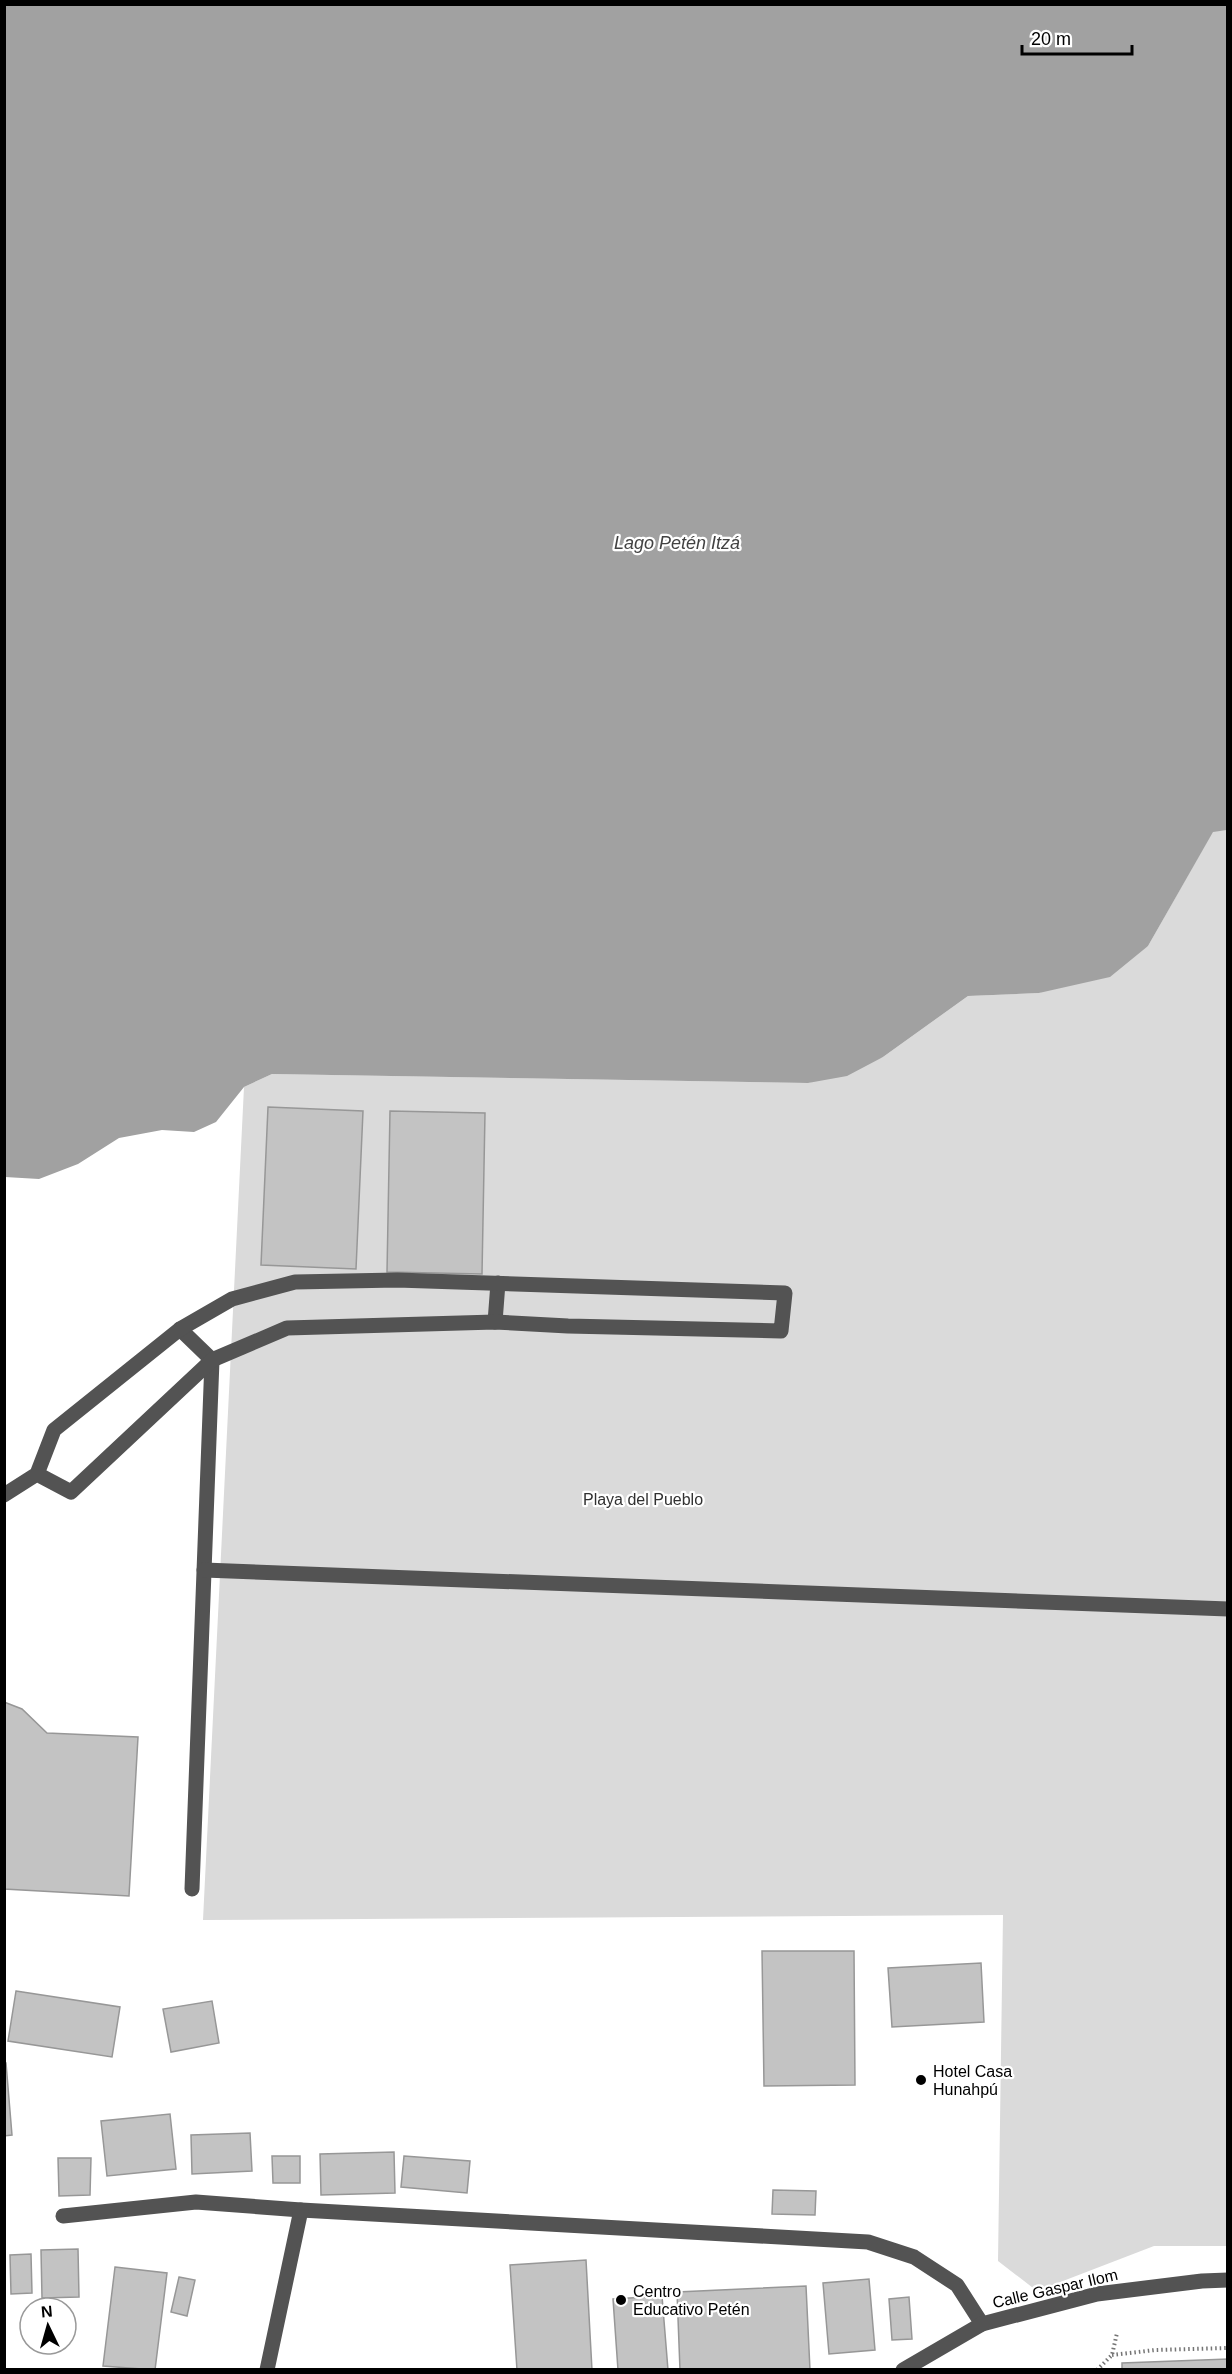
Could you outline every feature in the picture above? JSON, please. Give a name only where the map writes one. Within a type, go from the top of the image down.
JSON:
[{"type":"street","points":[[4,1495],[36,1474],[54,1430],[180,1329],[232,1299],[295,1282],[397,1280],[785,1293],[781,1331],[495,1322],[287,1328],[212,1360],[71,1492],[36,1474]]},
{"type":"street","points":[[495,1322],[498,1283]]},
{"type":"street","points":[[180,1329],[212,1360],[192,1889]]},
{"type":"street","points":[[204,1570],[1227,1610]]},
{"type":"street","points":[[63,2216],[196,2202],[868,2242],[914,2257],[957,2285],[982,2324]]},
{"type":"street","points":[[267,2370],[301,2210]]},
{"type":"street","name":"Calle Gaspar Ilom","points":[[903,2370],[982,2324],[1097,2294],[1227,2280]]},
{"type":"path","points":[[1097,2370],[1112,2355],[1117,2333]]},
{"type":"path","points":[[1112,2355],[1155,2350],[1227,2348]]},
{"type":"green space","name":"Playa del Pueblo","points":[[1227,830],[1227,2246],[1154,2246],[1037,2291],[998,2261],[1003,1915],[203,1920],[244,1087],[272,1074],[808,1083],[883,1057],[968,996],[1039,993],[1148,946],[1213,831]]},
{"type":"water","name":"Lago Petén Itzá","points":[[4,5],[1227,5],[1227,830],[1213,832],[1148,946],[1110,977],[1039,993],[968,996],[883,1057],[847,1076],[808,1083],[272,1074],[244,1087],[216,1122],[194,1132],[162,1130],[119,1138],[78,1164],[39,1179],[5,1177]]},
{"type":"building","points":[[268,1107],[363,1111],[356,1269],[261,1265]]},
{"type":"building","points":[[390,1111],[485,1113],[482,1274],[387,1272]]},
{"type":"building","points":[[4,1702],[22,1709],[47,1733],[138,1737],[129,1896],[4,1889]]},
{"type":"building","points":[[762,1951],[854,1951],[855,2085],[764,2086]]},
{"type":"building","points":[[981,1963],[984,2022],[892,2027],[888,1968]]},
{"type":"building","points":[[16,1991],[120,2007],[112,2057],[8,2041]]},
{"type":"building","points":[[212,2001],[219,2043],[171,2052],[163,2009]]},
{"type":"building","points":[[4,2063],[6,2063],[12,2135],[4,2136]]},
{"type":"building","points":[[170,2114],[176,2169],[107,2176],[101,2121]]},
{"type":"building","points":[[250,2133],[252,2171],[192,2174],[191,2135]]},
{"type":"building","points":[[394,2152],[395,2193],[321,2195],[320,2154]]},
{"type":"building","points":[[272,2156],[300,2156],[300,2183],[273,2183]]},
{"type":"building","points":[[404,2156],[470,2161],[467,2193],[401,2187]]},
{"type":"building","points":[[58,2158],[91,2158],[90,2195],[59,2196]]},
{"type":"building","points":[[773,2190],[816,2191],[815,2215],[772,2214]]},
{"type":"building","points":[[78,2249],[79,2297],[42,2296],[41,2250]]},
{"type":"building","points":[[31,2254],[32,2293],[11,2294],[10,2255]]},
{"type":"building","points":[[586,2260],[592,2370],[517,2370],[510,2265]]},
{"type":"building","points":[[115,2267],[167,2273],[155,2370],[103,2366]]},
{"type":"building","points":[[179,2277],[195,2280],[187,2316],[171,2312]]},
{"type":"building","points":[[869,2279],[875,2350],[829,2354],[823,2283]]},
{"type":"building","points":[[806,2286],[810,2370],[680,2370],[677,2292]]},
{"type":"building","points":[[662,2296],[668,2370],[618,2370],[613,2299]]},
{"type":"building","points":[[909,2297],[912,2339],[892,2340],[889,2299]]},
{"type":"building","points":[[1228,2359],[1228,2370],[1122,2370],[1122,2363]]},
{"type":"place","name":"Hotel Casa Hunahpú","points":[[921,2080]]},
{"type":"place","name":"Centro Educativo Petén","points":[[621,2300]]}]
